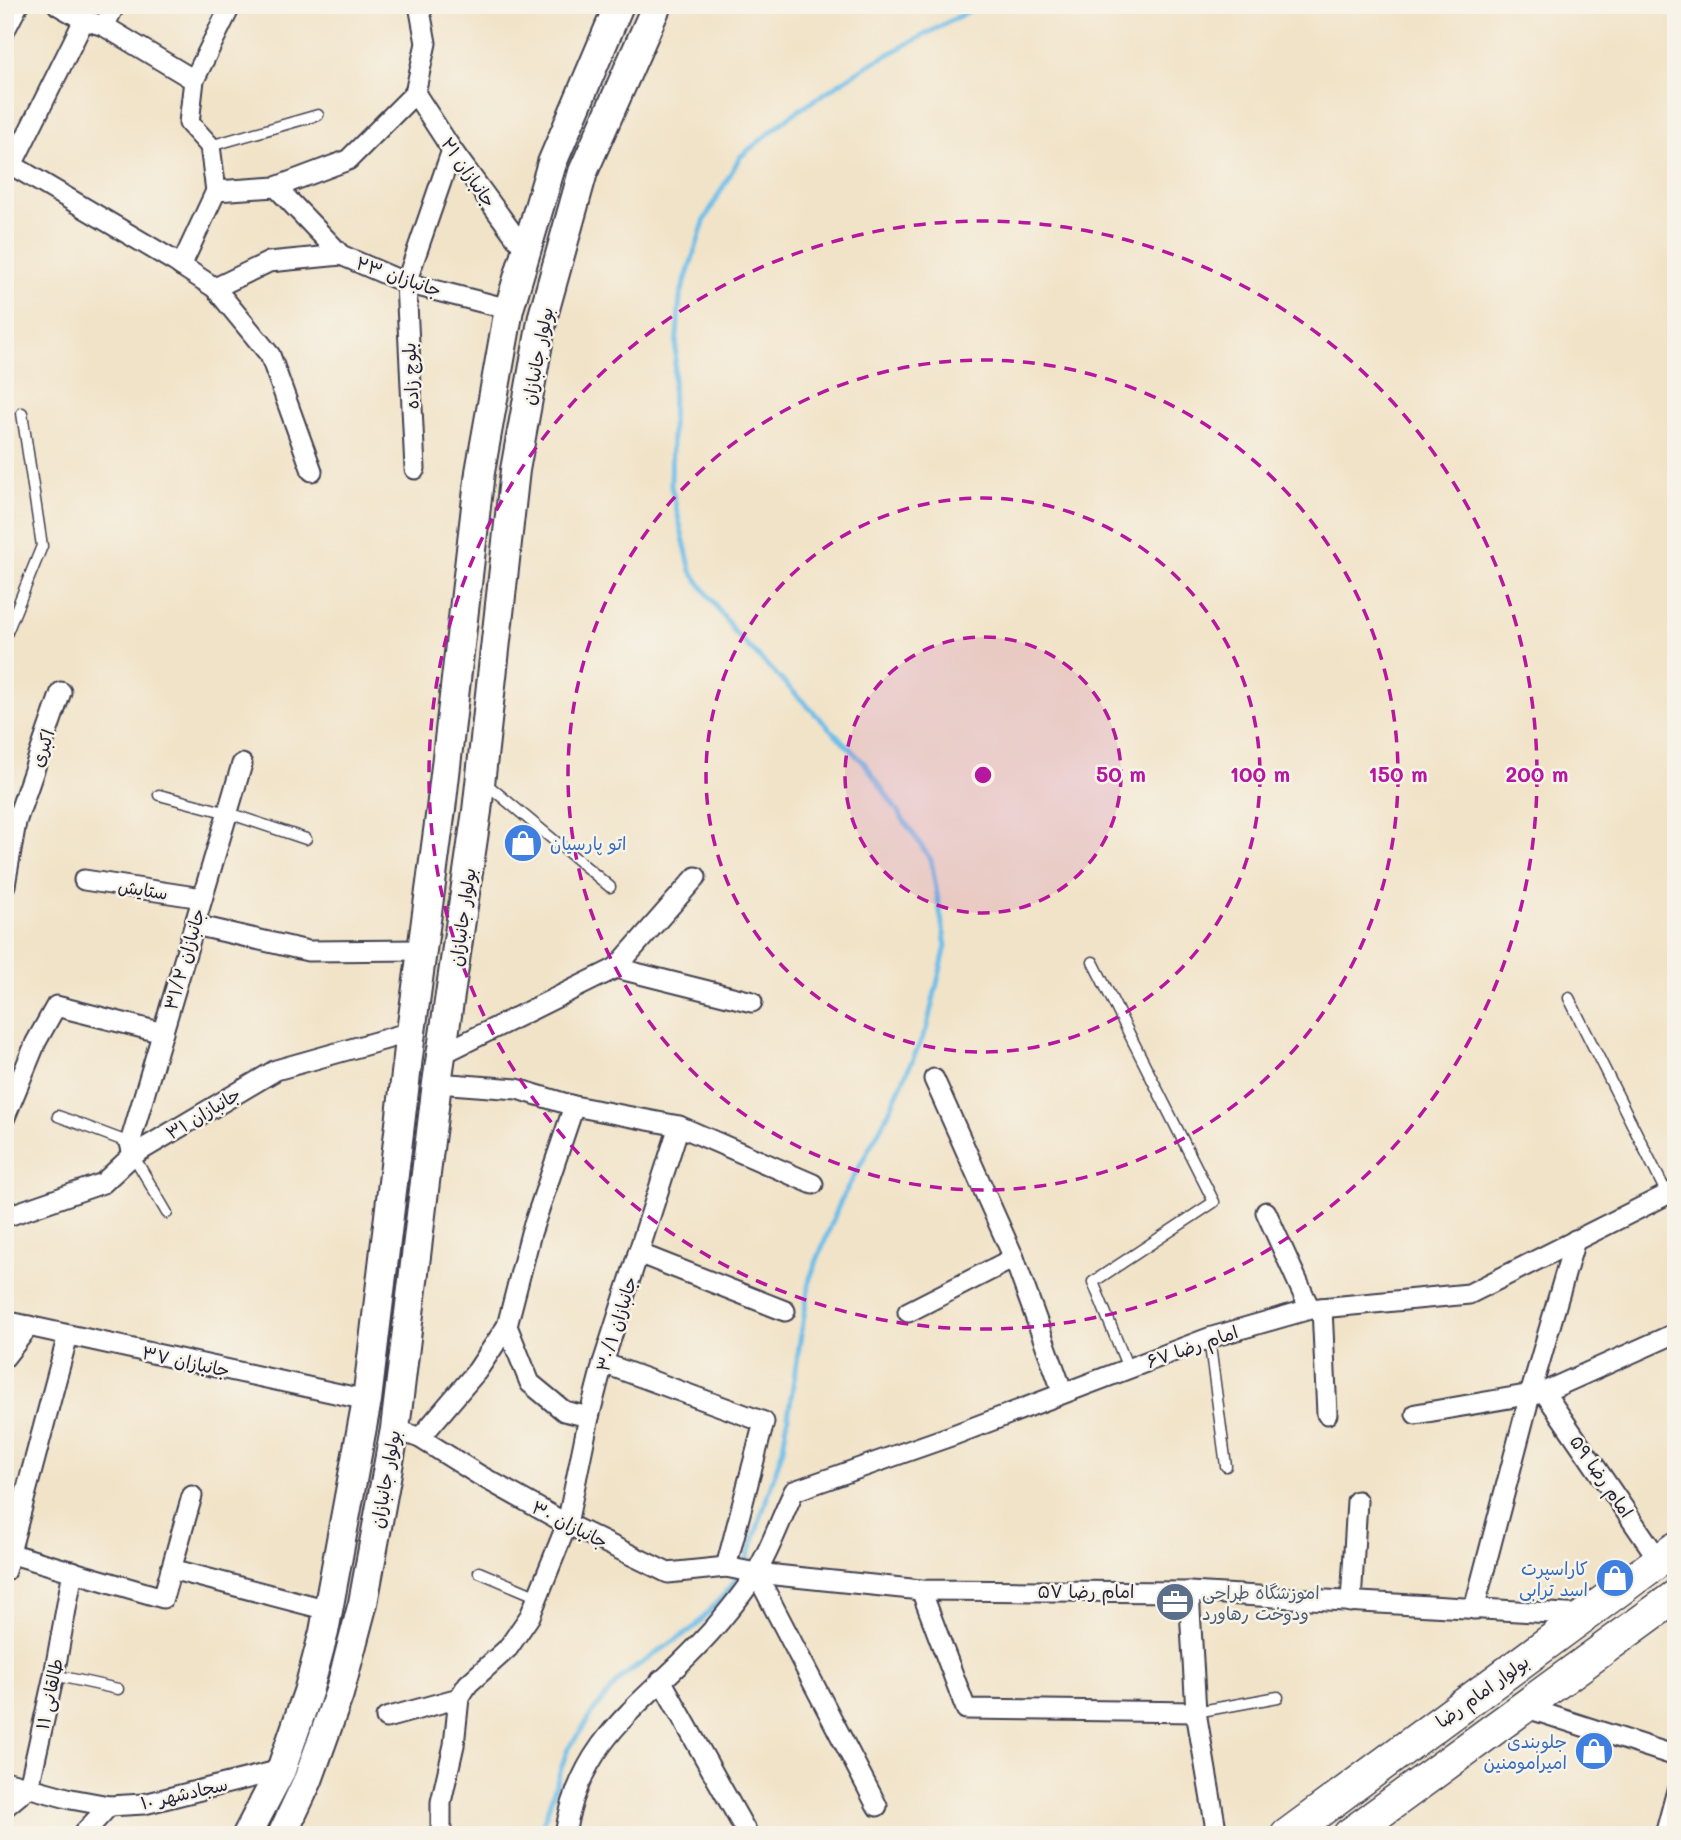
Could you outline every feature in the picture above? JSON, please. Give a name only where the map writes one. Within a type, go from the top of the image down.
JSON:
[{"type":"main road","name":"بولوار جانبازان","points":[[247,1835],[281,1770],[308,1692],[327,1610],[367,1399],[480,472],[509,309],[552,163],[619,5]]},
{"type":"main road","name":"بولوار جانبازان","points":[[282,1835],[308,1780],[339,1694],[408,1434],[437,1083],[481,780],[515,470],[544,316],[583,172],[657,5]]},
{"type":"main road","points":[[441,809],[477,811]]},
{"type":"main road","name":"بولوار امام رضا","points":[[1287,1835],[1668,1554]]},
{"type":"main road","points":[[1349,1835],[1676,1596]]},
{"type":"street","points":[[5,30],[18,5]]},
{"type":"street","points":[[58,5],[84,20],[104,26],[194,80]]},
{"type":"street","points":[[104,26],[115,5]]},
{"type":"street","points":[[181,266],[216,191],[210,146],[189,123],[194,80],[231,5]]},
{"type":"street","points":[[216,191],[276,187],[348,160],[415,93],[426,43],[419,5]]},
{"type":"street","points":[[84,20],[9,163],[215,288],[270,355],[312,471]]},
{"type":"street","name":"جانبازان ۲۱","points":[[415,93],[452,150],[525,250]]},
{"type":"street","points":[[406,283],[452,150]]},
{"type":"street","name":"جانبازان ۲۳","points":[[276,187],[341,255],[406,283],[509,309]]},
{"type":"street","points":[[215,288],[269,262],[341,255]]},
{"type":"street","name":"بلوچ زاده","points":[[406,283],[415,469]]},
{"type":"street","name":"اکبری","points":[[5,885],[16,822],[61,692]]},
{"type":"street","name":"جانبازان ۳۱/۲","points":[[131,1149],[242,764]]},
{"type":"street","points":[[442,1054],[616,968],[696,877]]},
{"type":"street","name":"ستایش","points":[[84,880],[202,898]]},
{"type":"street","points":[[195,925],[309,951],[422,950]]},
{"type":"street","points":[[616,968],[752,1002]]},
{"type":"street","points":[[5,1117],[36,1042],[56,1006],[163,1033]]},
{"type":"street","name":"جانبازان ۳۱","points":[[5,1217],[103,1183],[131,1149],[276,1069],[411,1032]]},
{"type":"street","points":[[934,1079],[1014,1258],[1063,1392]]},
{"type":"street","points":[[437,1083],[517,1088],[574,1106],[679,1126],[813,1184]]},
{"type":"street","points":[[408,1434],[477,1371],[507,1326],[531,1233],[574,1106]]},
{"type":"street","name":"جانبازان ۳۰/۱","points":[[459,1698],[468,1684],[508,1648],[530,1616],[567,1524],[603,1363],[679,1126]]},
{"type":"street","name":"امام رضا ۶۷","points":[[565,1835],[573,1795],[603,1739],[719,1622],[756,1573],[794,1491],[951,1436],[1209,1338],[1316,1309],[1469,1293],[1671,1192]]},
{"type":"street","points":[[1266,1212],[1316,1309],[1327,1414]]},
{"type":"street","points":[[1474,1609],[1537,1394],[1575,1240]]},
{"type":"street","points":[[638,1253],[785,1311]]},
{"type":"street","points":[[908,1312],[1014,1258]]},
{"type":"street","name":"جانبازان ۳۷","points":[[5,1321],[367,1399]]},
{"type":"street","points":[[5,1357],[29,1326]]},
{"type":"street","points":[[507,1326],[530,1383],[564,1411],[589,1416]]},
{"type":"street","points":[[1416,1414],[1537,1394],[1676,1333]]},
{"type":"street","points":[[68,1335],[7,1559],[73,1571],[163,1598],[192,1496]]},
{"type":"street","points":[[603,1363],[764,1422],[726,1567]]},
{"type":"street","name":"امام رضا ۵۹","points":[[1537,1394],[1668,1554]]},
{"type":"street","name":"جانبازان ۳۰","points":[[408,1434],[567,1524],[668,1573],[726,1567],[756,1573]]},
{"type":"street","points":[[1350,1602],[1357,1501]]},
{"type":"street","points":[[171,1569],[327,1610]]},
{"type":"street","name":"طالقانی ۱۱","points":[[29,1787],[54,1675],[73,1571]]},
{"type":"street","points":[[756,1573],[877,1806]]},
{"type":"street","name":"امام رضا ۵۷","points":[[756,1573],[921,1590],[1189,1592],[1584,1615]]},
{"type":"street","points":[[921,1590],[966,1709],[1196,1712]]},
{"type":"street","points":[[1189,1592],[1196,1712],[1217,1835]]},
{"type":"street","points":[[661,1680],[748,1835]]},
{"type":"street","points":[[386,1718],[459,1698],[454,1745],[442,1802],[441,1835]]},
{"type":"street","points":[[1524,1707],[1676,1756]]},
{"type":"street","name":"سجادشهر ۱۰","points":[[5,1781],[109,1806],[145,1804],[281,1770]]},
{"type":"street","points":[[5,1807],[29,1787]]},
{"type":"street","points":[[1665,1835],[1676,1794]]},
{"type":"street","points":[[82,1835],[109,1806]]},
{"type":"lane","points":[[210,146],[317,115]]},
{"type":"lane","points":[[5,636],[42,546],[22,414]]},
{"type":"lane","points":[[481,780],[610,887]]},
{"type":"lane","points":[[159,795],[228,813],[306,839]]},
{"type":"lane","points":[[1093,962],[1214,1202],[1093,1282],[1128,1368]]},
{"type":"lane","points":[[1569,999],[1671,1192]]},
{"type":"lane","points":[[58,1116],[131,1149],[167,1213]]},
{"type":"lane","points":[[1209,1338],[1226,1466]]},
{"type":"lane","points":[[479,1572],[538,1597]]},
{"type":"lane","points":[[54,1675],[118,1689]]},
{"type":"lane","points":[[1196,1712],[1278,1697]]},
{"type":"waterway","points":[[742,1567],[748,1557],[783,1448],[810,1278],[841,1200],[887,1116],[926,1030],[946,946],[931,860],[866,765],[736,634],[691,571],[671,486],[673,388],[680,297],[705,219],[740,157],[790,116],[863,68],[980,5]]},
{"type":"waterway","points":[[542,1835],[543,1824],[567,1751],[596,1708],[623,1676],[696,1626],[731,1587],[738,1575]]},
{"type":"place","name":"اتو پارسیان","points":[[523,843]]},
{"type":"place","name":"کاراسپرت اسد ترابی","points":[[1615,1578]]},
{"type":"place","name":"اموزشگاه طراحی ودوخت رهاورد","points":[[1175,1602]]},
{"type":"place","name":"جلوبندی امیرامومنین","points":[[1594,1751]]}]
